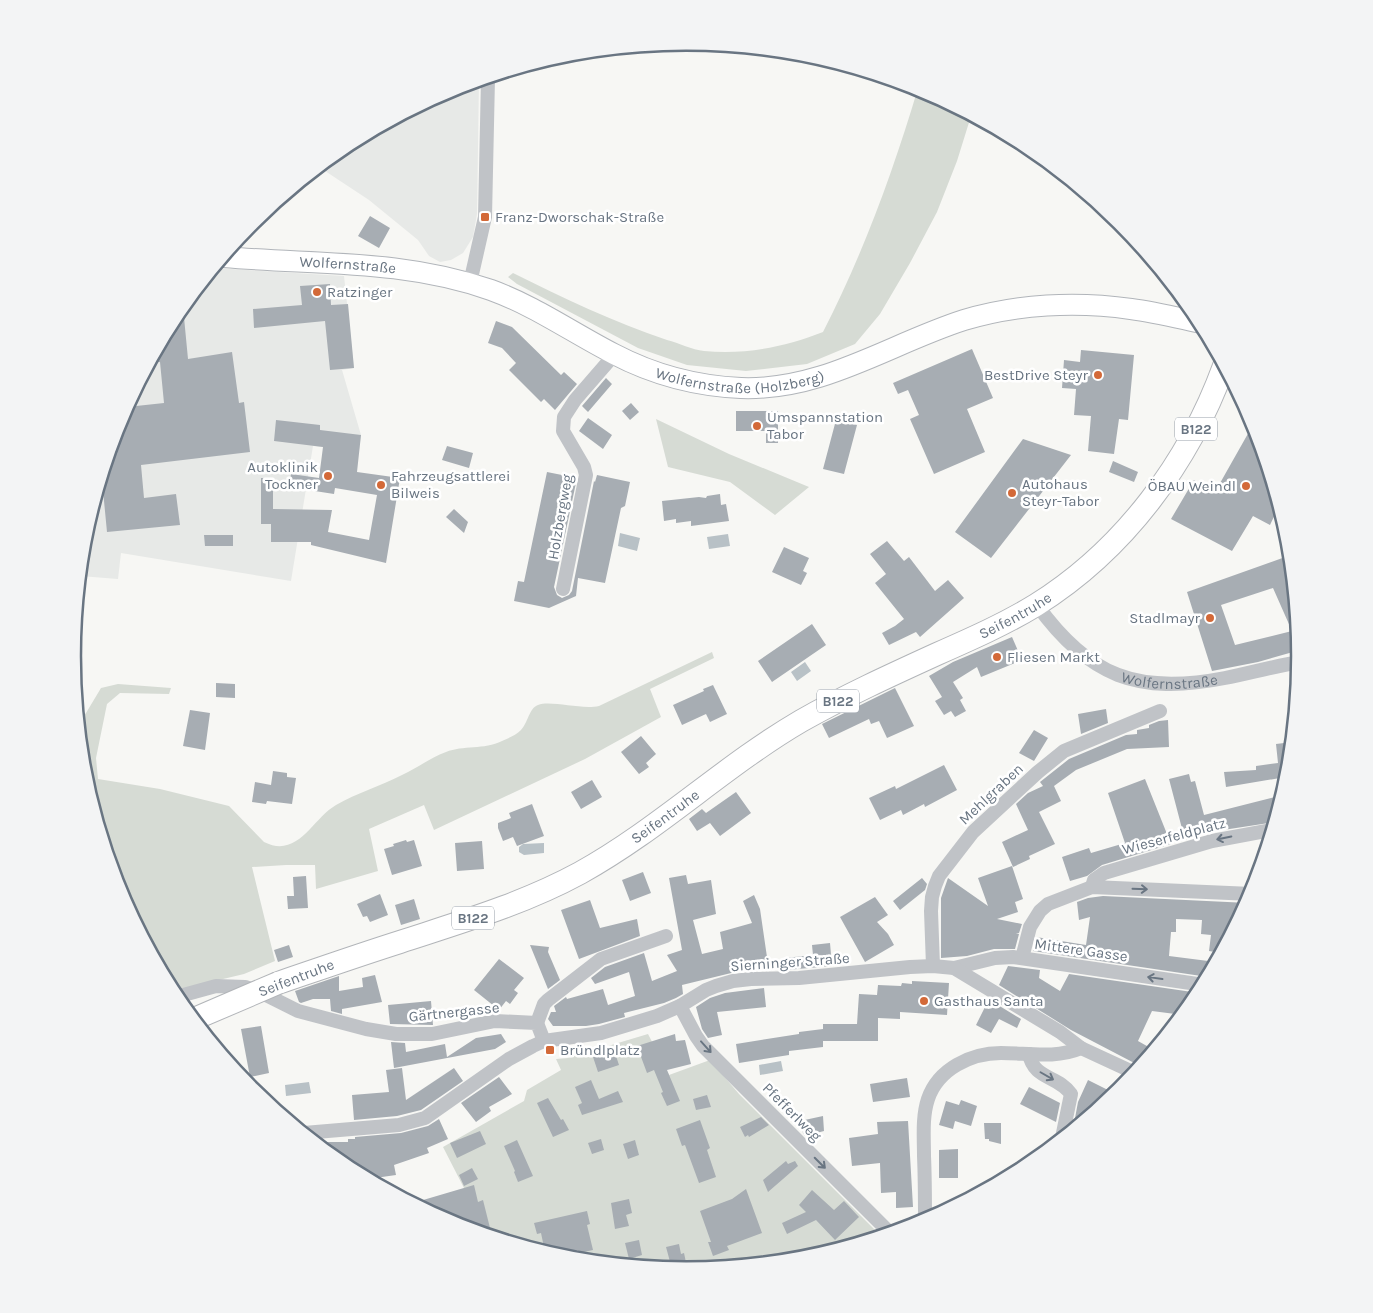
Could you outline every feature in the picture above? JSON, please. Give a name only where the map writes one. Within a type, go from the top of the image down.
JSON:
[{"type":"main road","name":"Wolfernstraße","points":[[231,257],[394,267],[429,272],[470,283]]},
{"type":"main road","name":"Wolfernstraße (Holzberg)","points":[[470,283],[528,307],[614,354],[640,366],[687,382],[721,386],[769,387],[818,378],[962,321],[989,313],[1019,308],[1065,306],[1130,309],[1191,321]]},
{"type":"main road","name":"B122","points":[[1214,394],[1221,374]]},
{"type":"main road","name":"Seifentruhe","points":[[201,1018],[275,990],[350,958],[528,898],[580,873],[623,846],[798,723],[852,694],[990,630],[1037,605],[1066,584],[1103,552],[1133,521],[1165,481],[1192,437],[1214,394]]},
{"type":"street","points":[[470,283],[485,217],[488,85]]},
{"type":"street","name":"Holzbergweg","points":[[563,589],[586,475],[584,467],[563,431],[564,417],[575,400],[614,354]]},
{"type":"street","points":[[1214,394],[1225,382]]},
{"type":"street","name":"Wolfernstraße","points":[[1037,605],[1065,640],[1085,657],[1102,668],[1140,683],[1157,685],[1223,679],[1292,664]]},
{"type":"street","name":"Mehlgraben","points":[[933,966],[931,911],[935,886],[939,876],[973,832],[1038,772],[1064,751],[1160,711]]},
{"type":"street","name":"Wieserfeldplatz","points":[[1092,887],[1094,880],[1104,873],[1212,841],[1266,831]]},
{"type":"street","name":"Wieserfeldplatz","points":[[1017,958],[1030,927],[1040,911],[1048,904],[1092,887],[1243,894]]},
{"type":"street","points":[[544,1042],[537,1023],[544,1004],[548,1000],[601,958],[666,936]]},
{"type":"street","name":"Mittere Gasse","points":[[954,968],[995,958],[1017,958],[1196,984]]},
{"type":"street","name":"Sierninger Straße","points":[[312,1132],[399,1125],[425,1118],[509,1059],[544,1042],[615,1029],[657,1016],[680,1006],[706,990],[733,981],[838,975],[933,966],[954,968],[1060,1032],[1081,1048],[1128,1070]]},
{"type":"street","name":"Gärtnergasse","points":[[184,995],[216,986],[234,985],[275,990],[298,1011],[366,1029],[396,1034],[432,1034],[495,1021],[537,1023]]},
{"type":"street","name":"Pfefferlweg","points":[[680,1006],[703,1046],[885,1228]]},
{"type":"street","points":[[925,1213],[924,1121],[928,1098],[946,1072],[970,1058],[1000,1053],[1060,1055],[1081,1048]]},
{"type":"street","points":[[1029,1054],[1035,1069],[1060,1084],[1071,1094],[1064,1130]]},
{"type":"shaded area","points":[[479,88],[477,214],[473,237],[463,253],[451,260],[440,262],[429,256],[418,240],[369,200],[325,171],[384,132],[455,97]]},
{"type":"shaded area","points":[[915,96],[969,122],[957,161],[937,212],[880,314],[855,344],[807,364],[746,371],[687,365],[638,348],[517,284],[508,277],[513,273],[608,317],[690,348],[735,352],[765,349],[794,342],[823,332],[864,243],[898,151]]},
{"type":"shaded area","points":[[222,268],[344,276],[354,368],[342,370],[361,435],[359,451],[313,446],[291,581],[121,553],[118,579],[86,576],[93,538],[113,462],[127,425],[162,354],[206,288]]},
{"type":"shaded area","points":[[656,419],[729,454],[809,487],[775,515],[730,482],[668,467]]},
{"type":"shaded area","points":[[620,533],[640,538],[637,551],[618,546]]},
{"type":"shaded area","points":[[728,534],[730,546],[709,549],[707,537]]},
{"type":"shaded area","points":[[712,652],[714,658],[650,689],[661,717],[585,759],[434,830],[424,805],[369,829],[378,871],[316,889],[315,865],[252,867],[275,961],[244,974],[181,989],[144,924],[127,888],[113,851],[93,775],[84,715],[101,688],[118,684],[171,688],[169,694],[120,693],[107,704],[96,758],[98,779],[160,789],[229,806],[264,842],[276,846],[286,845],[304,835],[327,811],[336,805],[394,779],[434,757],[453,750],[488,746],[512,736],[521,730],[533,709],[538,705],[599,706]]},
{"type":"shaded area","points":[[805,662],[811,671],[797,681],[791,672]]},
{"type":"shaded area","points":[[544,843],[544,853],[524,855],[519,852],[519,847],[523,844]]},
{"type":"shaded area","points":[[648,1034],[669,1075],[710,1060],[739,1094],[876,1231],[805,1250],[766,1257],[686,1262],[607,1257],[568,1250],[530,1241],[476,1224],[464,1188],[443,1147],[524,1101],[527,1090],[561,1070],[556,1059],[568,1058]]},
{"type":"shaded area","points":[[781,1061],[783,1071],[760,1075],[759,1065]]},
{"type":"shaded area","points":[[309,1082],[311,1093],[286,1096],[285,1085]]},
{"type":"building","points":[[370,216],[390,228],[379,248],[358,236]]},
{"type":"building","points":[[330,284],[331,305],[348,304],[354,368],[330,370],[325,321],[254,328],[253,309],[302,305],[300,286]]},
{"type":"building","points":[[184,318],[188,359],[232,352],[239,403],[244,402],[250,452],[141,465],[144,498],[176,494],[180,525],[107,532],[103,495],[127,425],[136,406],[164,403],[160,362],[158,362]]},
{"type":"building","points":[[496,321],[512,327],[561,375],[564,372],[577,384],[555,410],[544,399],[541,402],[509,370],[516,363],[502,348],[488,343]]},
{"type":"building","points":[[972,349],[993,398],[967,409],[985,452],[934,474],[910,419],[919,415],[908,390],[898,394],[893,383]]},
{"type":"building","name":"BestDrive Steyr","points":[[1081,350],[1134,355],[1128,420],[1119,419],[1114,454],[1088,451],[1091,416],[1074,415],[1076,389],[1062,388],[1064,360],[1080,362]]},
{"type":"building","points":[[606,378],[612,384],[588,412],[582,406]]},
{"type":"building","points":[[631,403],[639,412],[630,420],[622,411]]},
{"type":"building","name":"Umspannstation Tabor","points":[[736,411],[778,411],[778,443],[766,443],[766,431],[736,431]]},
{"type":"building","points":[[588,418],[612,435],[603,449],[579,431]]},
{"type":"building","points":[[276,420],[320,425],[320,430],[361,435],[357,472],[400,478],[386,563],[311,545],[311,542],[271,542],[271,524],[261,524],[261,478],[273,478],[273,509],[332,510],[328,532],[369,540],[377,495],[335,488],[334,494],[289,487],[291,474],[319,478],[323,447],[274,441]]},
{"type":"building","points":[[836,420],[857,425],[844,474],[823,469]]},
{"type":"building","name":"ÖBAU Weindl","points":[[1249,432],[1260,462],[1275,515],[1270,525],[1253,516],[1232,551],[1171,519],[1194,480],[1215,492]]},
{"type":"building","name":"Autohaus Steyr-Tabor","points":[[1023,439],[1071,455],[991,558],[955,532]]},
{"type":"building","points":[[447,446],[473,453],[469,468],[442,460]]},
{"type":"building","points":[[1113,461],[1138,472],[1134,482],[1109,472]]},
{"type":"building","points":[[547,472],[577,478],[554,587],[557,595],[562,598],[569,595],[572,591],[594,481],[597,475],[630,482],[625,506],[621,508],[605,583],[578,578],[576,596],[549,608],[514,601],[518,581],[524,582]]},
{"type":"building","points":[[720,494],[721,505],[726,504],[729,521],[691,526],[691,521],[676,523],[676,519],[664,521],[662,501],[706,498],[707,496]]},
{"type":"building","points":[[454,509],[468,522],[464,533],[446,517]]},
{"type":"building","points":[[204,535],[233,535],[233,546],[205,546]]},
{"type":"building","points":[[887,541],[904,561],[909,557],[935,591],[948,580],[964,598],[920,637],[916,632],[889,645],[882,633],[904,619],[875,583],[886,574],[870,554]]},
{"type":"building","points":[[784,547],[809,558],[803,571],[807,573],[801,585],[772,572]]},
{"type":"building","name":"Stadlmayr","points":[[1284,558],[1287,577],[1291,628],[1273,588],[1221,605],[1235,645],[1291,631],[1292,652],[1258,662],[1212,671],[1187,592]]},
{"type":"building","points":[[812,624],[826,645],[772,682],[758,661]]},
{"type":"building","points":[[1012,637],[1022,660],[981,677],[977,667],[953,682],[963,698],[960,700],[966,711],[955,717],[951,711],[944,715],[935,701],[942,697],[929,676],[953,662]]},
{"type":"building","points":[[216,683],[235,684],[235,698],[216,697]]},
{"type":"building","points":[[713,685],[727,714],[710,722],[706,714],[682,725],[673,705]]},
{"type":"building","points":[[895,688],[914,726],[887,738],[879,721],[871,724],[869,719],[829,738],[822,724]]},
{"type":"building","points":[[1106,709],[1108,723],[1081,734],[1078,714]]},
{"type":"building","points":[[190,710],[210,713],[205,750],[183,746]]},
{"type":"building","points":[[1168,720],[1169,747],[1127,749],[1076,770],[1054,786],[1061,801],[1039,812],[1055,844],[1029,856],[1030,859],[1013,867],[1002,842],[1028,830],[1016,804],[1028,793],[1043,786],[1040,782],[1069,759],[1126,735],[1137,734],[1137,730],[1149,728],[1149,725],[1159,721]]},
{"type":"building","points":[[1034,730],[1048,738],[1034,761],[1019,753]]},
{"type":"building","points":[[641,736],[656,754],[646,763],[649,767],[639,774],[621,752]]},
{"type":"building","points":[[1286,743],[1279,778],[1226,787],[1224,772],[1256,770],[1256,766],[1278,763],[1276,744]]},
{"type":"building","points":[[944,765],[957,790],[925,807],[924,804],[903,815],[901,810],[880,820],[869,798],[895,786],[896,789]]},
{"type":"building","points":[[273,771],[287,773],[287,777],[296,778],[292,804],[267,801],[266,804],[252,802],[255,782],[271,785]]},
{"type":"building","points":[[1189,774],[1191,782],[1195,781],[1204,815],[1275,797],[1268,823],[1210,832],[1185,840],[1169,779]]},
{"type":"building","points":[[1145,779],[1171,844],[1102,865],[1087,876],[1070,881],[1062,857],[1089,848],[1091,853],[1125,843],[1108,793]]},
{"type":"building","points":[[592,780],[602,797],[581,809],[571,792]]},
{"type":"building","points":[[736,792],[751,813],[720,836],[710,823],[697,831],[689,819],[702,809],[706,813]]},
{"type":"building","points":[[532,804],[544,836],[517,846],[513,837],[503,841],[498,823],[511,818],[509,813]]},
{"type":"building","points":[[406,840],[407,842],[414,840],[422,866],[392,875],[384,849]]},
{"type":"building","points":[[482,841],[484,869],[457,871],[455,843]]},
{"type":"building","points":[[1012,866],[1023,899],[1015,902],[1018,912],[997,919],[1022,924],[1019,933],[1016,934],[1019,934],[1015,949],[994,949],[967,956],[941,958],[941,898],[948,878],[988,906],[978,878]]},
{"type":"building","points":[[643,872],[651,893],[630,901],[622,880]]},
{"type":"building","points":[[686,875],[688,884],[711,880],[716,914],[693,920],[702,954],[723,949],[720,932],[752,923],[743,901],[754,895],[760,909],[768,964],[682,985],[683,994],[676,998],[624,1013],[625,1017],[586,1026],[553,1026],[548,1019],[551,1012],[556,1012],[554,1006],[566,997],[567,999],[603,989],[608,1005],[635,996],[629,972],[595,984],[591,978],[605,967],[644,953],[652,981],[677,971],[667,955],[682,950],[669,878]]},
{"type":"building","points":[[306,876],[308,908],[288,909],[287,896],[294,896],[293,877]]},
{"type":"building","points":[[922,878],[927,884],[925,890],[900,910],[893,901]]},
{"type":"building","points":[[380,894],[388,915],[370,922],[367,916],[363,917],[357,904]]},
{"type":"building","points":[[1103,896],[1239,903],[1215,952],[1209,951],[1211,935],[1201,934],[1202,920],[1176,919],[1176,932],[1171,932],[1169,956],[1210,961],[1201,976],[1033,951],[1036,937],[1086,945],[1090,917],[1079,920],[1077,902]]},
{"type":"building","points":[[875,897],[888,915],[877,922],[888,934],[894,945],[865,962],[840,917]]},
{"type":"building","points":[[414,899],[420,919],[401,925],[395,905]]},
{"type":"building","points":[[590,900],[600,928],[637,919],[640,936],[579,959],[561,910]]},
{"type":"building","points":[[830,943],[832,966],[786,970],[785,958],[813,955],[812,945]]},
{"type":"building","points":[[289,945],[293,957],[278,962],[274,950]]},
{"type":"building","points":[[530,945],[549,947],[548,952],[560,980],[548,989]]},
{"type":"building","points":[[499,959],[524,978],[514,990],[518,993],[510,1004],[506,1001],[499,1010],[474,990]]},
{"type":"building","points":[[1008,966],[1040,970],[1039,978],[1060,991],[1069,974],[1191,992],[1175,1014],[1152,1011],[1138,1041],[1149,1047],[1135,1063],[1071,1030],[999,985]]},
{"type":"building","points":[[375,975],[382,1002],[342,1009],[342,1014],[331,1011],[330,999],[313,999],[301,1003],[295,991],[339,976],[339,991],[363,987],[362,978]]},
{"type":"building","points":[[912,981],[949,983],[947,1015],[900,1012],[900,1019],[878,1018],[878,1041],[823,1041],[823,1047],[789,1051],[789,1055],[739,1063],[736,1044],[823,1029],[823,1024],[857,1024],[859,994],[877,995],[878,985],[901,986],[902,983],[912,984]]},
{"type":"building","points":[[764,988],[766,1007],[717,1012],[722,1035],[708,1038],[702,1029],[696,1007],[710,998],[725,993]]},
{"type":"building","points":[[431,1001],[433,1025],[390,1024],[388,1005]]},
{"type":"building","points":[[993,1002],[1021,1019],[1017,1028],[999,1019],[991,1033],[976,1025],[985,1007],[989,1009]]},
{"type":"building","points":[[261,1026],[269,1073],[252,1077],[250,1075],[241,1029]]},
{"type":"building","points":[[501,1034],[506,1042],[495,1049],[394,1068],[391,1042],[405,1043],[406,1052],[445,1044],[447,1057],[476,1038]]},
{"type":"building","points":[[675,1034],[676,1041],[685,1040],[691,1064],[667,1070],[680,1101],[667,1106],[654,1070],[647,1073],[637,1046]]},
{"type":"building","points":[[614,1050],[619,1065],[598,1072],[593,1057]]},
{"type":"building","points":[[402,1068],[406,1100],[454,1068],[463,1081],[421,1110],[397,1116],[354,1120],[352,1095],[389,1092],[386,1070]]},
{"type":"building","points":[[499,1077],[512,1094],[489,1107],[491,1111],[476,1122],[461,1103]]},
{"type":"building","points":[[907,1078],[910,1097],[873,1102],[870,1084]]},
{"type":"building","points":[[591,1080],[599,1099],[618,1091],[623,1102],[582,1115],[578,1105],[582,1103],[575,1087]]},
{"type":"building","points":[[1088,1080],[1108,1090],[1074,1121],[1078,1102]]},
{"type":"building","points":[[1029,1087],[1060,1103],[1056,1122],[1020,1104]]},
{"type":"building","points":[[707,1095],[711,1107],[696,1110],[693,1099]]},
{"type":"building","points":[[548,1098],[569,1130],[553,1137],[537,1103]]},
{"type":"building","points":[[961,1100],[977,1106],[971,1126],[955,1121],[953,1129],[939,1125],[946,1101],[959,1105]]},
{"type":"building","points":[[823,1116],[824,1131],[805,1136],[800,1121]]},
{"type":"building","points":[[761,1117],[769,1125],[749,1137],[748,1135],[745,1137],[740,1127]]},
{"type":"building","points":[[439,1119],[448,1139],[427,1148],[429,1153],[394,1165],[396,1175],[378,1178],[325,1142],[348,1142],[348,1139],[355,1139],[355,1137],[401,1133],[428,1126]]},
{"type":"building","points":[[700,1120],[710,1148],[707,1150],[716,1177],[699,1183],[685,1145],[682,1146],[676,1129]]},
{"type":"building","points":[[908,1121],[913,1207],[896,1208],[896,1192],[881,1193],[880,1163],[852,1166],[849,1138],[878,1134],[877,1122]]},
{"type":"building","points":[[984,1123],[1001,1123],[1001,1144],[985,1139]]},
{"type":"building","points":[[480,1131],[486,1144],[457,1158],[450,1143]]},
{"type":"building","points":[[601,1139],[604,1150],[592,1154],[588,1143]]},
{"type":"building","points":[[517,1140],[533,1176],[518,1182],[504,1146]]},
{"type":"building","points":[[635,1140],[639,1155],[628,1159],[623,1144]]},
{"type":"building","points":[[958,1149],[958,1178],[939,1178],[939,1150]]},
{"type":"building","points":[[786,1161],[788,1164],[795,1161],[798,1166],[768,1192],[763,1180]]},
{"type":"building","points":[[472,1168],[478,1179],[464,1186],[459,1175]]},
{"type":"building","points":[[474,1185],[478,1202],[483,1200],[490,1229],[455,1216],[422,1200]]},
{"type":"building","points":[[746,1189],[762,1233],[727,1246],[729,1250],[713,1256],[708,1242],[711,1242],[700,1211],[732,1199]]},
{"type":"building","points":[[812,1190],[834,1210],[844,1201],[859,1217],[835,1240],[816,1220],[787,1234],[782,1223],[806,1212],[799,1205]]},
{"type":"building","points":[[629,1199],[632,1213],[626,1215],[629,1226],[615,1229],[611,1203]]},
{"type":"building","points":[[587,1211],[590,1224],[587,1225],[593,1250],[582,1252],[578,1250],[574,1251],[543,1244],[541,1233],[537,1234],[534,1223]]},
{"type":"building","points":[[639,1240],[642,1255],[629,1259],[625,1243]]},
{"type":"building","points":[[679,1244],[681,1254],[684,1253],[686,1262],[670,1261],[666,1247]]},
{"type":"place","name":"Franz-Dworschak-Straße","points":[[485,217]]},
{"type":"place","name":"Ratzinger","points":[[317,292]]},
{"type":"place","name":"BestDrive Steyr","points":[[1098,375]]},
{"type":"place","name":"Umspannstation Tabor","points":[[757,426]]},
{"type":"place","name":"Autoklinik Tockner","points":[[328,476]]},
{"type":"place","name":"Fahrzeugsattlerei Bilweis","points":[[381,485]]},
{"type":"place","name":"ÖBAU Weindl","points":[[1246,486]]},
{"type":"place","name":"Autohaus Steyr-Tabor","points":[[1012,493]]},
{"type":"place","name":"Stadlmayr","points":[[1210,618]]},
{"type":"place","name":"Fliesen Markt","points":[[997,657]]},
{"type":"place","name":"Gasthaus Santa","points":[[924,1001]]},
{"type":"place","name":"Bründlplatz","points":[[550,1050]]}]
